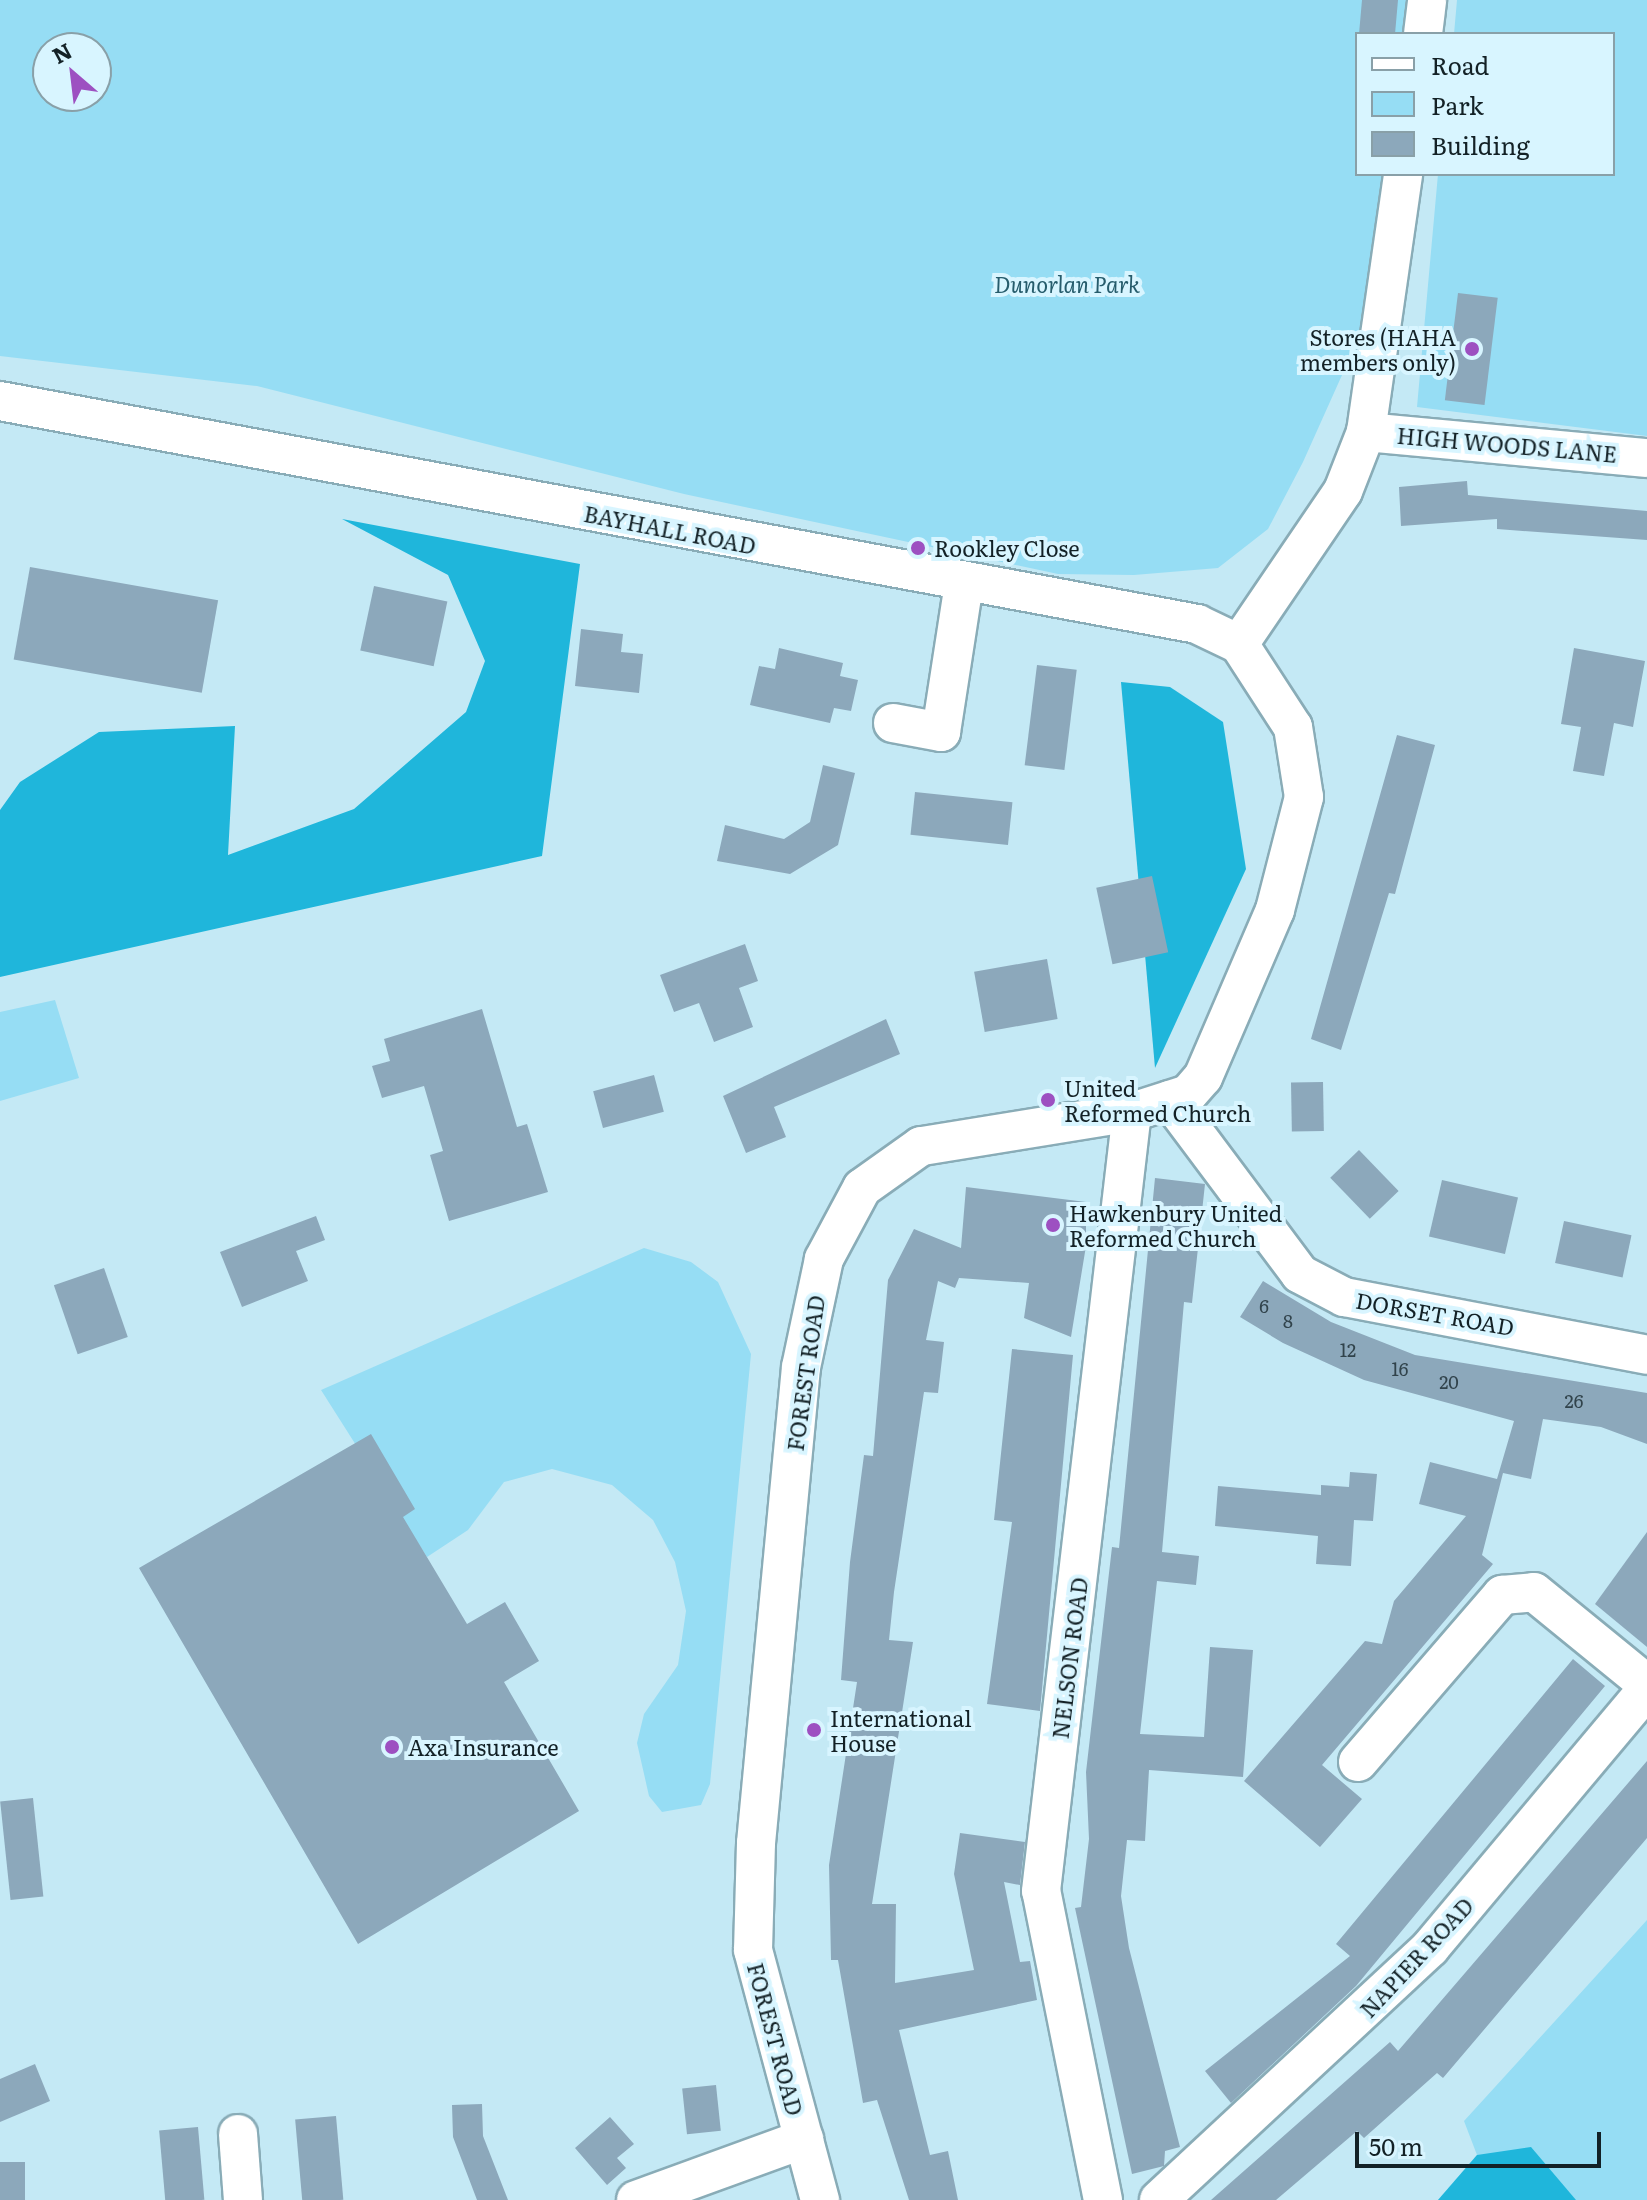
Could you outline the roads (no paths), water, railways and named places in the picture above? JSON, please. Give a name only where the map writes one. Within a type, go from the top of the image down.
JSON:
[{"type":"street","points":[[1423,32],[1427,0]]},
{"type":"street","points":[[1239,644],[1343,491],[1366,432],[1403,176]]},
{"type":"street","name":"BAYHALL ROAD","points":[[0,401],[1197,624],[1239,644]]},
{"type":"street","name":"HIGH WOODS LANE","points":[[1366,432],[1647,458]]},
{"type":"street","points":[[893,723],[941,732],[964,583]]},
{"type":"street","name":"FOREST ROAD","points":[[820,2200],[753,1950],[801,1367],[824,1259],[862,1188],[921,1146],[1132,1112],[1170,1100],[1203,1077],[1275,910],[1304,797],[1293,727],[1239,644]]},
{"type":"street","name":"DORSET ROAD","points":[[1170,1100],[1300,1274],[1344,1297],[1647,1355]]},
{"type":"street","name":"NELSON ROAD","points":[[1103,2200],[1041,1891],[1132,1112]]},
{"type":"street","points":[[1358,1762],[1502,1595],[1534,1592],[1647,1686]]},
{"type":"street","name":"NAPIER ROAD","points":[[1159,2200],[1430,1948],[1647,1686]]},
{"type":"street","points":[[238,2134],[243,2200]]},
{"type":"street","points":[[636,2200],[804,2139]]},
{"type":"place","name":"Stores (HAHA members only)","points":[[1472,349]]},
{"type":"place","name":"Rookley Close","points":[[918,548]]},
{"type":"place","name":"United Reformed Church","points":[[1048,1100]]},
{"type":"place","name":"Hawkenbury United Reformed Church","points":[[1053,1225]]},
{"type":"place","name":"International House","points":[[814,1730]]},
{"type":"place","name":"Axa Insurance","points":[[392,1747]]},
{"type":"park label","name":"Dunorlan Park","points":[[1067,284]]}]
